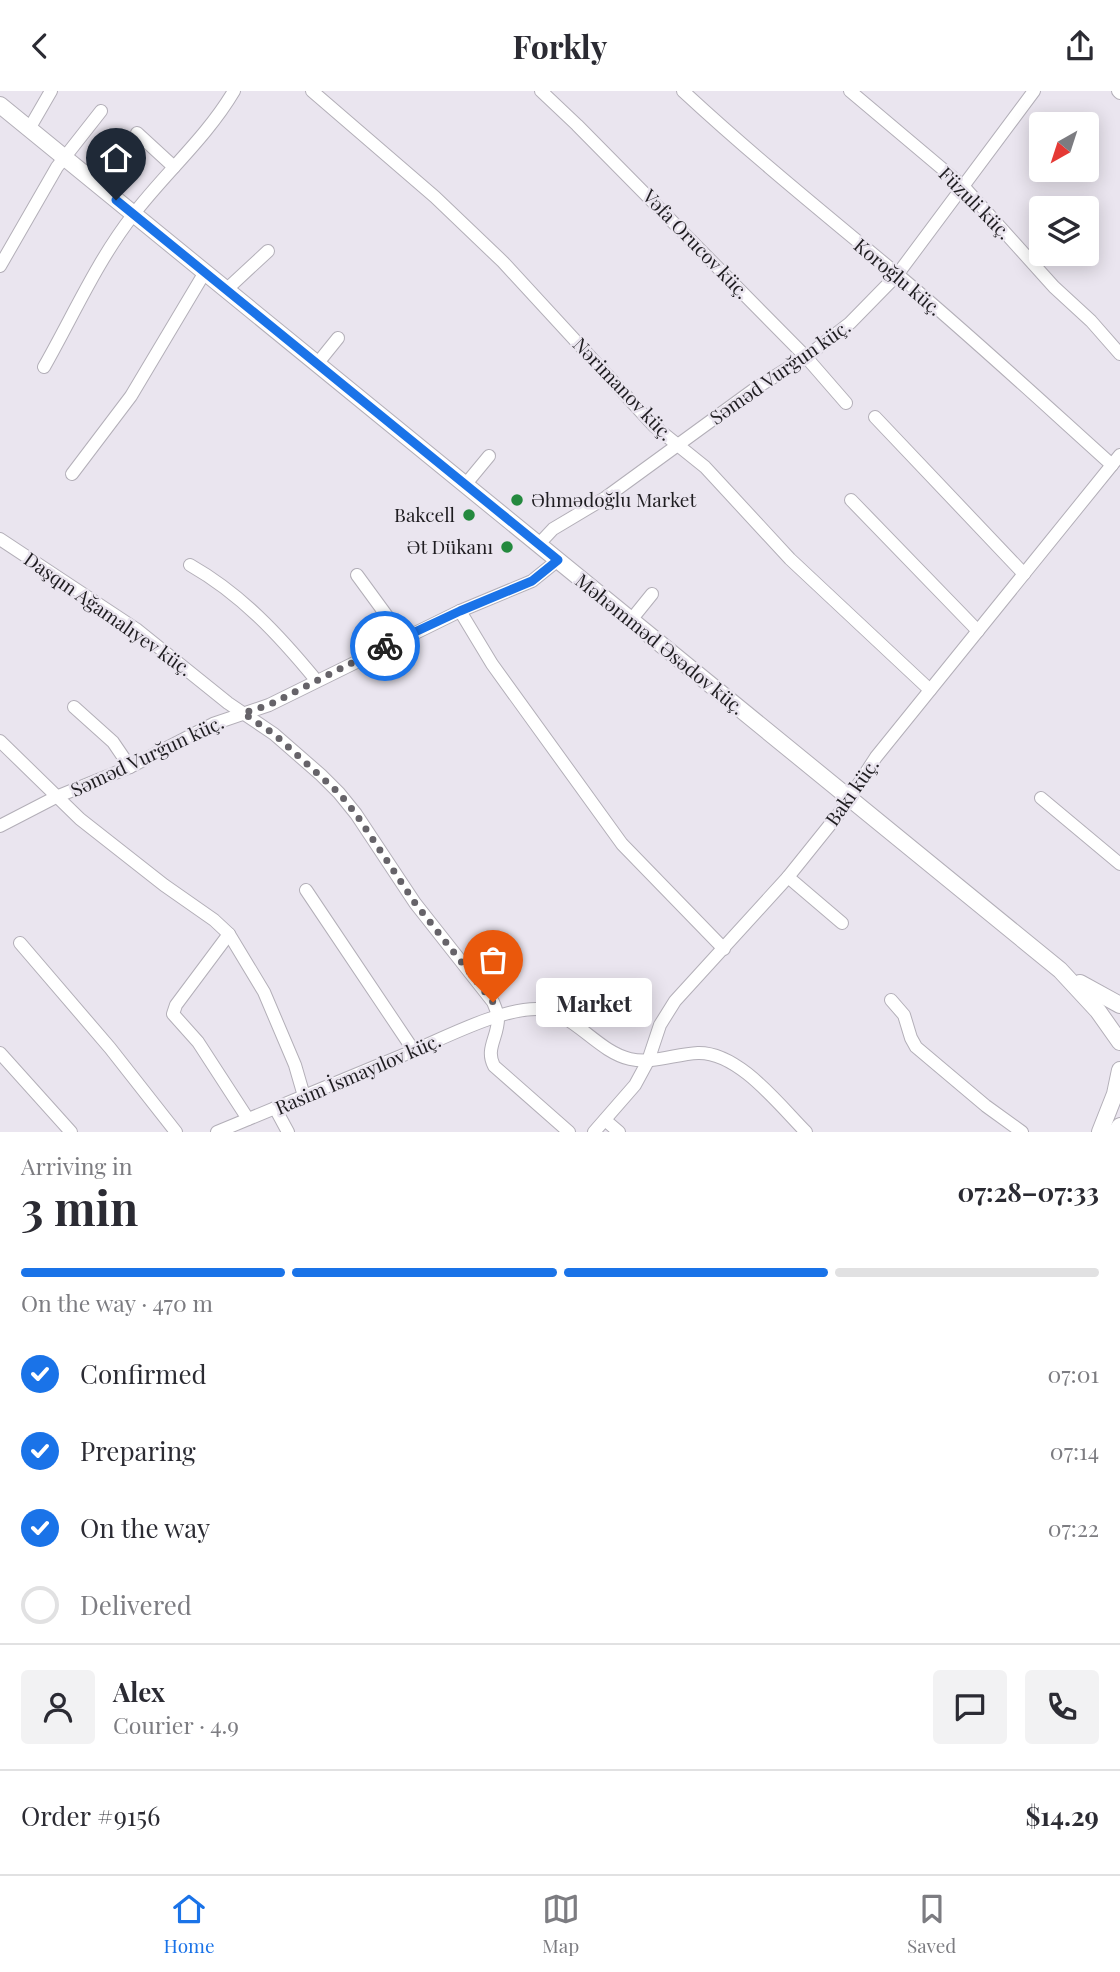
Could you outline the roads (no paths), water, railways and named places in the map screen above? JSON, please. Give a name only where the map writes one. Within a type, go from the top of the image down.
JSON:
[{"type":"main road","name":"Məhəmməd Əsədov küç.","points":[[0,105],[1060,970]]},
{"type":"main road","points":[[1060,970],[1120,1005]]},
{"type":"main road","points":[[1060,970],[1098,1011],[1120,1042]]},
{"type":"main road","points":[[1100,1132],[1115,1094],[1120,1070]]},
{"type":"main road","points":[[1116,1132],[1120,1126]]},
{"type":"street","points":[[29,129],[51,91]]},
{"type":"street","points":[[44,367],[97,270],[133,214],[197,143],[234,91]]},
{"type":"street","name":"Nərimanov küç.","points":[[312,91],[435,197],[503,262],[654,426],[705,467],[790,559],[930,689]]},
{"type":"street","name":"Vəfa Orucov küç.","points":[[541,91],[596,143],[806,357],[846,403]]},
{"type":"street","name":"Koroğlu küç.","points":[[683,91],[812,206],[1116,460]]},
{"type":"street","name":"Füzuli küç.","points":[[850,91],[964,187],[1054,287],[1091,321],[1120,354]]},
{"type":"street","name":"Səməd Vurğun küç.","points":[[538,545],[552,529],[605,498],[850,323],[897,275],[1034,91]]},
{"type":"street","points":[[0,266],[64,158],[101,111]]},
{"type":"street","points":[[137,133],[174,167]]},
{"type":"street","points":[[226,290],[268,251]]},
{"type":"street","points":[[72,474],[131,396],[205,272]]},
{"type":"street","points":[[317,364],[338,338]]},
{"type":"street","points":[[875,417],[1024,574]]},
{"type":"street","points":[[465,485],[489,456]]},
{"type":"street","name":"Bakı küç.","points":[[594,1132],[635,1084],[648,1061],[666,1014],[788,877],[876,757],[1116,460]]},
{"type":"street","points":[[850,499],[978,631]]},
{"type":"street","name":"Daşqın Ağamalıyev küç.","points":[[0,539],[136,629],[274,734],[339,793],[415,903],[493,1002],[499,1017]]},
{"type":"street","name":"Səməd Vurğun küç.","points":[[0,826],[57,797],[130,767],[213,725],[269,705],[460,611],[532,581],[558,560]]},
{"type":"street","points":[[190,565],[220,583],[251,609],[286,643],[316,680]]},
{"type":"street","points":[[357,575],[402,638]]},
{"type":"street","points":[[631,620],[652,594]]},
{"type":"street","points":[[460,611],[492,664],[622,844],[723,949]]},
{"type":"street","points":[[74,707],[113,742],[130,767]]},
{"type":"street","points":[[0,741],[108,842],[229,934],[264,992],[295,1065],[304,1096]]},
{"type":"street","points":[[1041,798],[1120,864]]},
{"type":"street","points":[[788,877],[842,923]]},
{"type":"street","points":[[306,890],[414,1051]]},
{"type":"street","points":[[229,934],[176,1005],[173,1014],[198,1042],[248,1119]]},
{"type":"street","points":[[20,943],[110,1048],[176,1132]]},
{"type":"street","points":[[891,1000],[904,1015],[916,1048],[1022,1132]]},
{"type":"street","name":"Rasim İsmayılov küç.","points":[[217,1132],[499,1017],[537,1009],[570,1022],[608,1049],[628,1058],[648,1061]]},
{"type":"street","points":[[499,1017],[490,1052],[494,1066],[569,1132]]},
{"type":"street","points":[[0,1053],[71,1132]]},
{"type":"street","points":[[648,1061],[699,1053],[721,1056],[756,1081],[806,1132]]},
{"type":"street","points":[[275,1108],[288,1132]]},
{"type":"street","points":[[605,1120],[619,1132]]},
{"type":"place","name":"Əhmədoğlu Market","points":[[517,500]]},
{"type":"place","name":"Bakcell","points":[[469,515]]},
{"type":"place","name":"Ət Dükanı","points":[[507,547]]},
{"type":"place","name":"Market","points":[[493,1002]]}]
